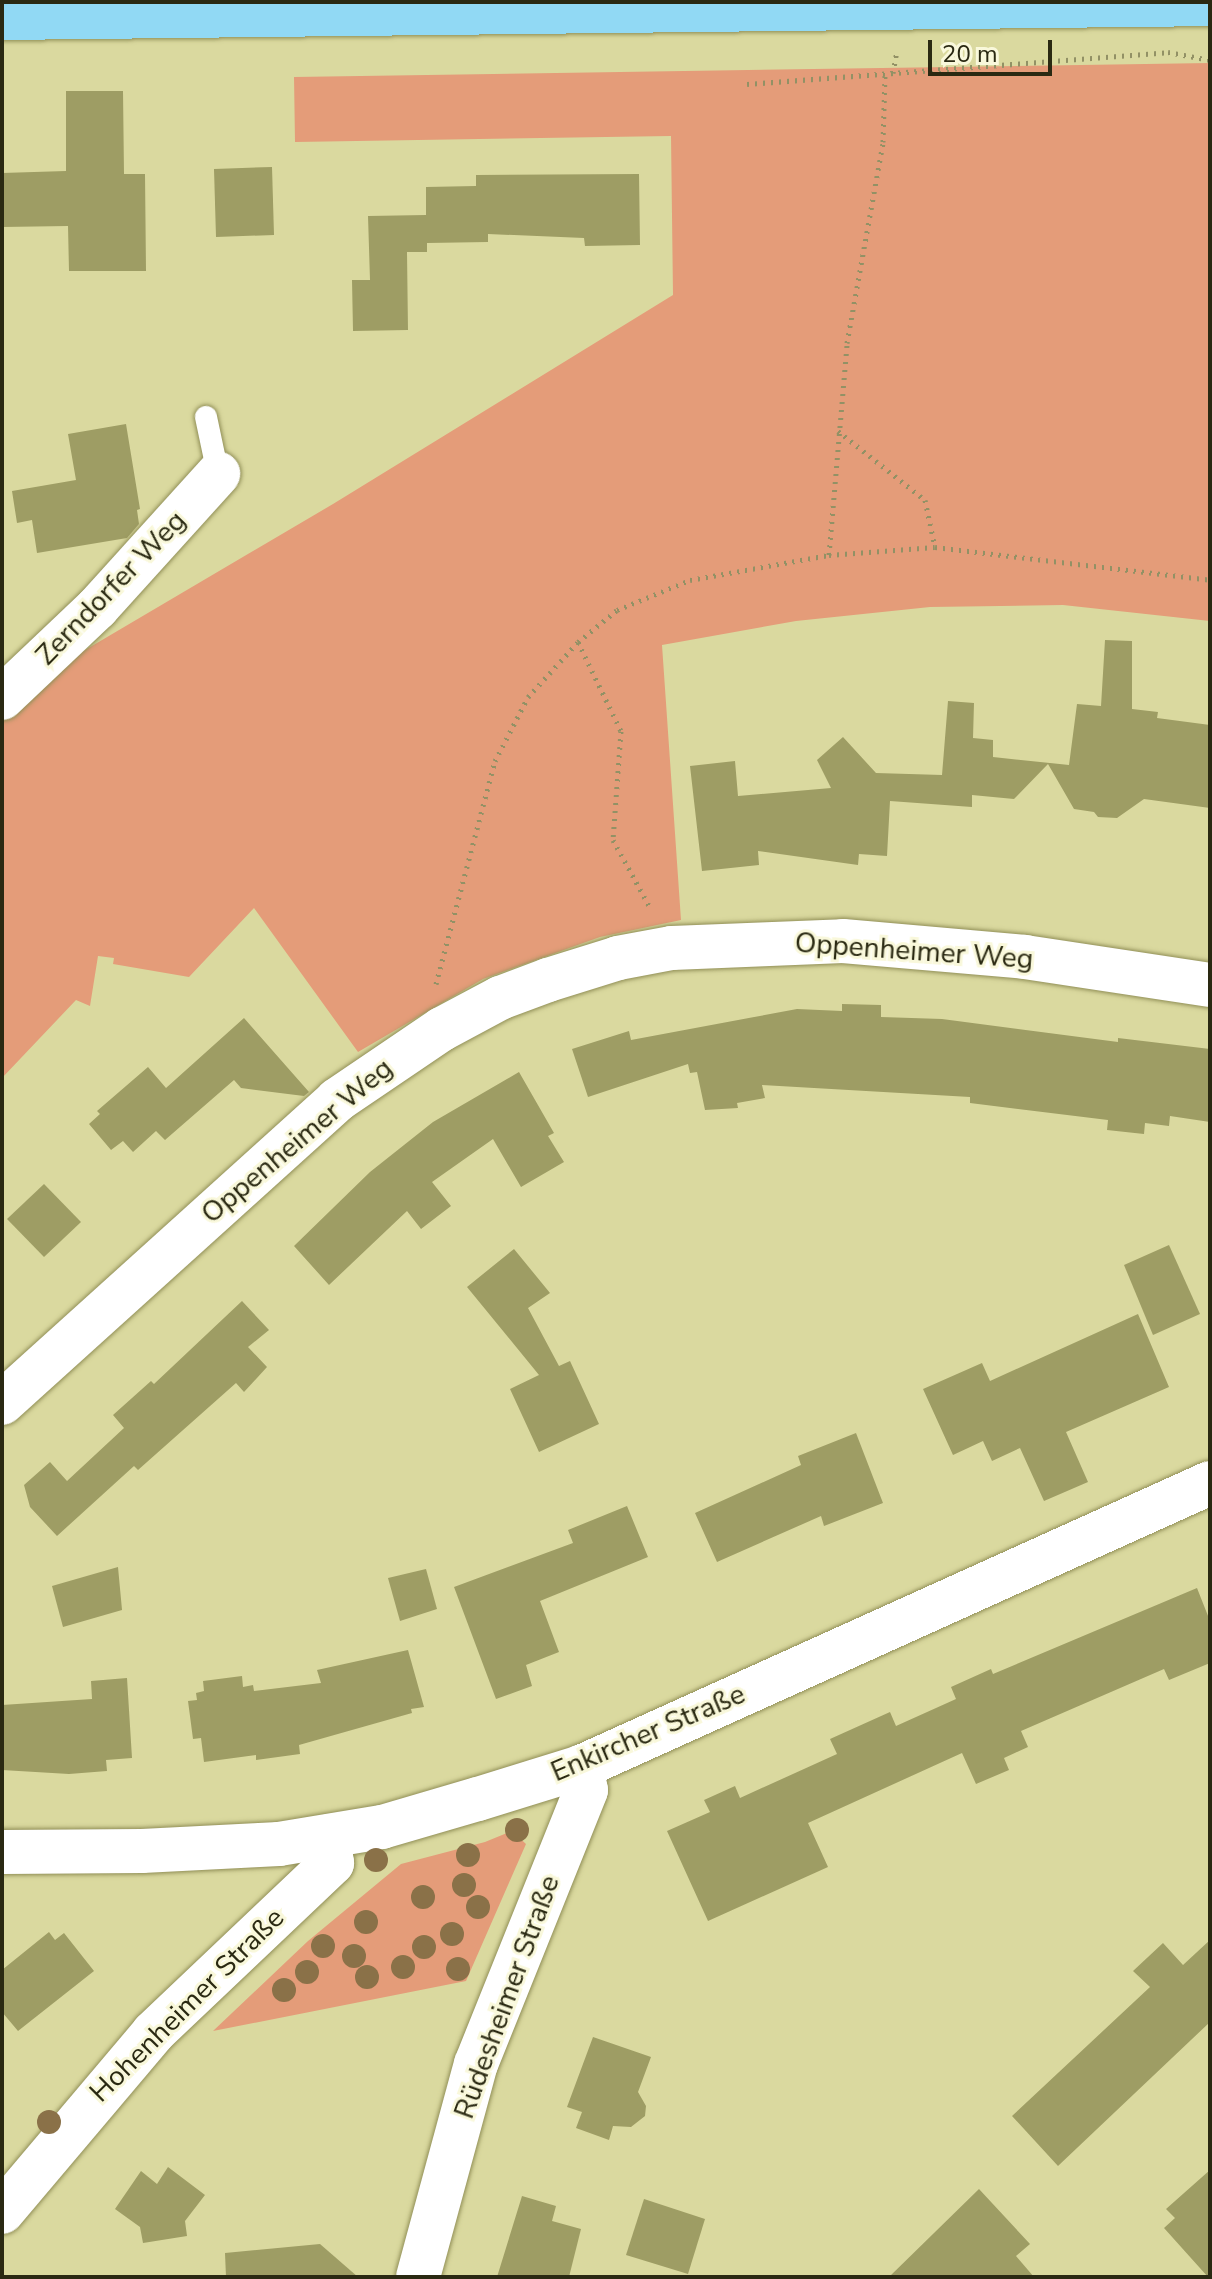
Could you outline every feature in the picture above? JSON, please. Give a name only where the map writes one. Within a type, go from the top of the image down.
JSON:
[{"type":"main road","points":[[2,18],[214,9],[1209,3]]},
{"type":"street","name":"Zerndorfer Weg","points":[[2,698],[97,608],[218,474]]},
{"type":"street","name":"Oppenheimer Weg","points":[[2,1403],[337,1100],[402,1053],[500,998],[618,958],[672,948],[867,942],[1025,957],[1210,985]]},
{"type":"street","name":"Enkircher Straße","points":[[2,1852],[142,1851],[279,1844],[382,1827],[581,1767],[1210,1483]]},
{"type":"street","name":"Rüdesheimer Straße","points":[[418,2277],[476,2064],[586,1790],[581,1767]]},
{"type":"street","name":"Hohenheimer Straße","points":[[2,2212],[153,2033],[332,1863],[328,1836]]},
{"type":"lane","points":[[206,417],[218,474]]},
{"type":"path","points":[[747,84],[1168,52],[1210,60]]},
{"type":"path","points":[[829,555],[847,343],[883,142],[885,73]]},
{"type":"path","points":[[838,431],[925,500],[935,547]]},
{"type":"path","points":[[434,992],[495,761],[528,697],[578,642],[617,610],[690,580],[829,555],[935,547],[1210,580]]},
{"type":"path","points":[[578,642],[621,731],[613,840],[672,948]]},
{"type":"shaded area","points":[[1210,63],[1210,621],[1063,605],[930,607],[796,621],[662,645],[681,920],[600,937],[483,979],[358,1052],[254,908],[189,977],[113,964],[114,958],[98,956],[90,1006],[76,1000],[2,1078],[2,713],[41,676],[333,504],[673,295],[671,136],[295,142],[294,77]]},
{"type":"shaded area","points":[[512,1831],[526,1844],[466,1981],[213,2031],[308,1941],[401,1864],[485,1842]]},
{"type":"building","points":[[66,91],[123,91],[124,174],[145,174],[146,271],[69,271],[68,226],[2,227],[2,173],[66,171]]},
{"type":"building","points":[[272,167],[274,235],[216,237],[214,169]]},
{"type":"building","points":[[639,174],[640,245],[585,246],[584,238],[488,234],[488,242],[427,243],[427,252],[407,252],[408,330],[353,331],[352,280],[370,280],[368,216],[426,215],[426,187],[476,186],[476,175]]},
{"type":"building","points":[[126,424],[140,509],[137,510],[139,524],[127,538],[37,553],[32,520],[17,523],[12,491],[76,480],[68,434]]},
{"type":"building","points":[[1105,640],[1132,641],[1132,709],[1158,712],[1157,718],[1210,725],[1210,808],[1144,799],[1117,818],[1098,817],[1094,812],[1074,809],[1048,764],[1014,799],[972,795],[972,807],[890,801],[887,856],[859,854],[858,865],[758,851],[759,865],[702,871],[690,766],[735,761],[738,796],[831,788],[817,760],[843,737],[876,773],[942,775],[948,701],[974,703],[973,738],[993,740],[993,757],[1069,765],[1077,704],[1101,706]]},
{"type":"building","points":[[842,1004],[881,1005],[881,1017],[942,1019],[1118,1042],[1118,1038],[1210,1049],[1210,1122],[1170,1116],[1169,1126],[1145,1123],[1144,1134],[1107,1130],[1108,1120],[970,1103],[970,1097],[762,1085],[765,1098],[737,1103],[738,1108],[705,1110],[697,1072],[690,1073],[688,1064],[588,1097],[572,1049],[629,1031],[631,1040],[797,1009],[842,1011]]},
{"type":"building","points":[[244,1018],[309,1092],[304,1096],[241,1088],[234,1080],[165,1140],[156,1131],[133,1152],[123,1141],[111,1150],[89,1124],[100,1114],[97,1111],[148,1067],[166,1088]]},
{"type":"building","points":[[519,1072],[554,1133],[548,1136],[564,1162],[521,1187],[493,1139],[432,1182],[451,1206],[421,1229],[407,1211],[329,1285],[294,1246],[370,1172],[433,1122]]},
{"type":"building","points":[[44,1184],[81,1222],[44,1257],[7,1219]]},
{"type":"building","points":[[1169,1245],[1200,1314],[1153,1335],[1124,1265]]},
{"type":"building","points":[[514,1249],[550,1293],[528,1308],[559,1366],[570,1361],[599,1424],[539,1452],[510,1389],[539,1375],[467,1287]]},
{"type":"building","points":[[242,1301],[269,1330],[248,1347],[267,1367],[244,1392],[236,1383],[138,1470],[134,1466],[57,1536],[30,1507],[24,1485],[50,1462],[67,1481],[124,1428],[113,1415],[151,1381],[154,1384]]},
{"type":"building","points":[[1138,1314],[1169,1387],[1066,1432],[1088,1482],[1044,1501],[1020,1448],[992,1461],[983,1441],[953,1455],[923,1389],[982,1363],[990,1381]]},
{"type":"building","points":[[856,1433],[883,1503],[824,1526],[821,1516],[717,1562],[695,1513],[801,1465],[798,1456]]},
{"type":"building","points":[[627,1506],[648,1557],[540,1601],[559,1652],[526,1665],[532,1686],[496,1699],[454,1587],[573,1543],[568,1530]]},
{"type":"building","points":[[118,1567],[122,1610],[63,1627],[52,1586]]},
{"type":"building","points":[[426,1569],[437,1609],[400,1621],[388,1578]]},
{"type":"building","points":[[1197,1588],[1210,1621],[1210,1663],[1169,1680],[1164,1669],[1021,1731],[1028,1747],[1004,1758],[1009,1770],[976,1784],[962,1753],[808,1823],[828,1867],[708,1921],[667,1831],[710,1812],[704,1800],[735,1786],[740,1798],[837,1754],[830,1739],[890,1712],[896,1726],[956,1699],[951,1687],[991,1669],[993,1674]]},
{"type":"building","points":[[408,1650],[424,1707],[299,1745],[300,1754],[256,1760],[256,1755],[204,1762],[201,1738],[193,1739],[188,1701],[197,1700],[196,1693],[204,1691],[203,1681],[242,1676],[243,1687],[253,1685],[254,1691],[321,1683],[317,1670]]},
{"type":"building","points":[[127,1678],[132,1758],[106,1760],[107,1771],[69,1774],[2,1770],[2,1705],[92,1699],[91,1681]]},
{"type":"building","points":[[49,1932],[55,1940],[64,1933],[94,1971],[18,2031],[2,2012],[2,1970]]},
{"type":"building","points":[[1210,1940],[1210,2022],[1058,2166],[1012,2116],[1150,1987],[1133,1971],[1163,1943],[1183,1965]]},
{"type":"building","points":[[593,2037],[651,2057],[638,2092],[646,2106],[645,2116],[631,2127],[613,2126],[609,2140],[576,2128],[582,2112],[567,2107]]},
{"type":"building","points":[[168,2167],[205,2195],[185,2221],[187,2236],[143,2243],[140,2227],[115,2209],[141,2171],[157,2184]]},
{"type":"building","points":[[1210,2170],[1208,2277],[1164,2228],[1175,2218],[1166,2209]]},
{"type":"building","points":[[979,2189],[1030,2244],[1016,2256],[1034,2277],[889,2277]]},
{"type":"building","points":[[522,2196],[556,2206],[552,2221],[581,2229],[569,2277],[497,2277]]},
{"type":"building","points":[[644,2199],[705,2219],[688,2274],[626,2255]]},
{"type":"building","points":[[320,2244],[358,2277],[226,2277],[225,2253]]}]
